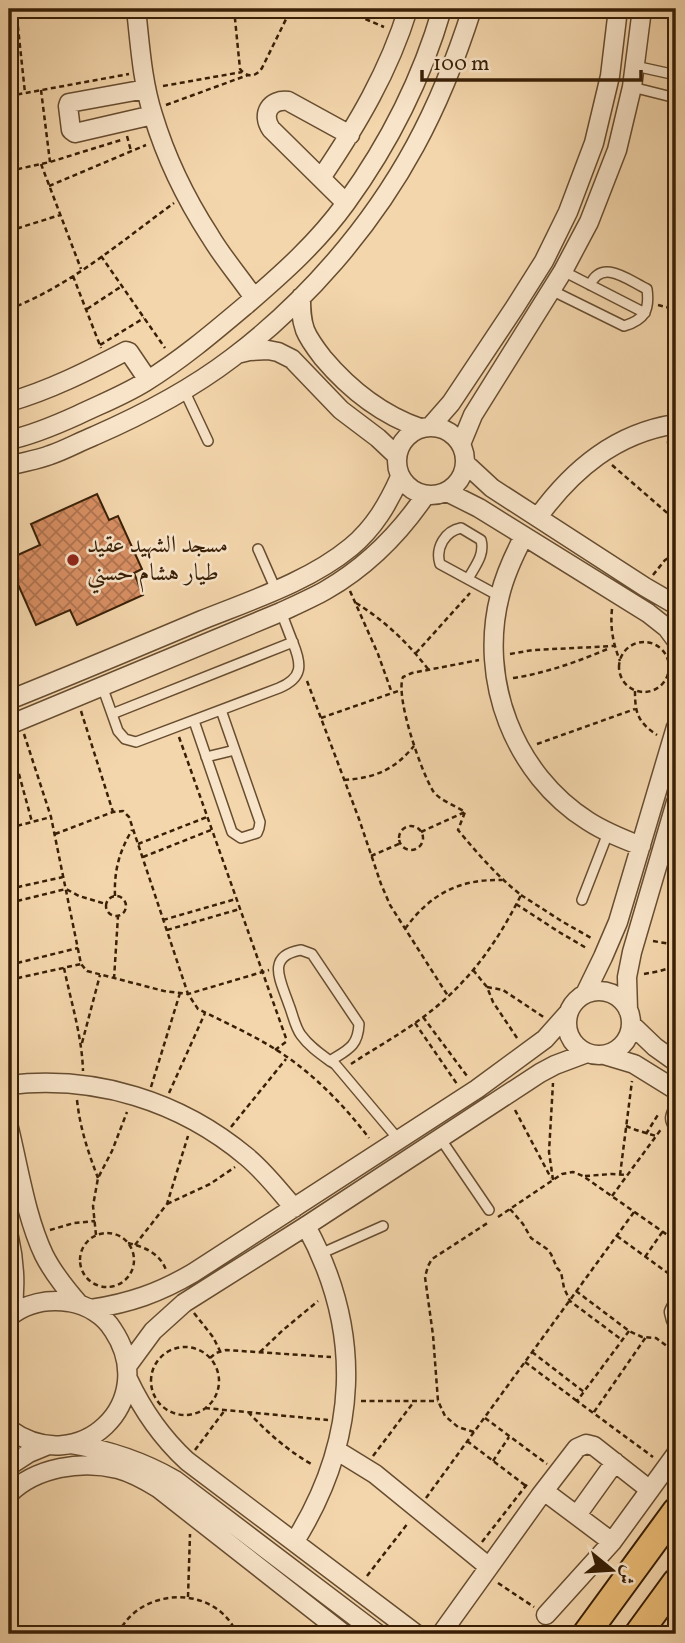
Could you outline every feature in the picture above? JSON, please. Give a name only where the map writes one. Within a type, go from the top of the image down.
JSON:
[{"type":"main road","points":[[586,1634],[676,1511]]},
{"type":"main road","points":[[638,1634],[676,1582]]},
{"type":"street","points":[[136,9],[145,80],[152,113],[167,158],[211,237],[254,298]]},
{"type":"street","points":[[321,178],[383,74],[408,9]]},
{"type":"street","points":[[9,440],[57,424],[148,380],[197,346],[292,265],[346,203],[384,144],[429,47],[442,9]]},
{"type":"street","points":[[9,466],[50,455],[128,421],[184,390],[232,358],[301,297],[356,234],[415,147],[447,79],[472,9]]},
{"type":"street","points":[[301,297],[302,320],[311,341],[330,366],[356,392],[394,418],[425,428],[442,429],[461,444],[465,463],[460,480],[447,492],[425,496],[410,489],[397,470],[398,448],[407,436],[425,428],[451,403],[544,261],[568,212],[594,143],[610,76],[618,9]]},
{"type":"street","points":[[461,444],[472,415],[563,271],[589,222],[617,150],[632,88],[642,9]]},
{"type":"street","points":[[145,80],[69,103],[71,130],[75,133],[152,113]]},
{"type":"street","points":[[346,203],[268,125],[266,116],[269,107],[278,101],[288,101],[349,135]]},
{"type":"street","points":[[232,358],[259,350],[278,352],[292,359],[341,410],[396,455]]},
{"type":"street","points":[[9,402],[58,385],[103,353],[129,352],[148,380]]},
{"type":"street","points":[[538,517],[555,493],[599,454],[632,437],[672,425]]},
{"type":"street","points":[[465,463],[492,488],[676,605]]},
{"type":"street","points":[[9,700],[276,590],[328,564],[367,532],[380,516],[400,477]]},
{"type":"street","points":[[447,492],[480,508],[658,620],[676,640]]},
{"type":"street","points":[[14,723],[324,592],[368,561],[399,530],[425,496]]},
{"type":"street","points":[[524,536],[506,575],[495,616],[496,681],[510,728],[534,770],[558,797],[587,820],[641,846]]},
{"type":"street","points":[[584,995],[618,922],[675,733]]},
{"type":"street","points":[[71,1444],[88,1438],[103,1428],[116,1414],[124,1398],[128,1372],[153,1331],[184,1303],[555,1065],[620,1047],[625,1041],[629,1017],[629,964],[636,938],[668,856],[676,802]]},
{"type":"street","points":[[11,1316],[33,1304],[56,1300],[85,1306],[118,1305],[169,1287],[471,1093],[545,1039],[572,1005],[594,991],[614,995],[622,1001],[629,1017],[655,1047],[676,1062]]},
{"type":"street","points":[[563,1019],[571,1040],[576,1045],[596,1054],[634,1064],[676,1090]]},
{"type":"street","points":[[9,1085],[50,1082],[80,1084],[147,1100],[194,1120],[249,1158],[294,1208]]},
{"type":"street","points":[[9,1128],[44,1255],[54,1272],[85,1306],[109,1323],[121,1342],[137,1400],[162,1436],[187,1461],[416,1634]]},
{"type":"street","points":[[295,1541],[329,1474],[337,1450],[345,1401],[344,1335],[334,1290],[306,1227]]},
{"type":"street","points":[[9,1237],[16,1291],[11,1316]]},
{"type":"street","points":[[676,1308],[676,1320]]},
{"type":"street","points":[[9,1429],[20,1437],[46,1446]]},
{"type":"street","points":[[9,1466],[46,1446],[71,1444],[96,1448],[143,1462],[175,1480],[379,1634]]},
{"type":"street","points":[[441,1634],[487,1570],[535,1487],[552,1467],[577,1448],[586,1444],[594,1446],[650,1490]]},
{"type":"street","points":[[337,1450],[365,1467],[418,1509],[472,1553],[487,1570]]},
{"type":"street","points":[[546,1615],[612,1542],[671,1461]]},
{"type":"street","points":[[577,1516],[615,1462]]},
{"type":"street","points":[[9,1494],[36,1476],[68,1467],[103,1466],[131,1474],[158,1488],[344,1634]]},
{"type":"street","points":[[535,1487],[612,1542]]},
{"type":"street","points":[[301,1601],[341,1620],[360,1620]]},
{"type":"lane","points":[[635,66],[676,75]]},
{"type":"lane","points":[[632,88],[676,97]]},
{"type":"lane","points":[[563,271],[645,313]]},
{"type":"lane","points":[[551,290],[624,326],[636,322],[645,313],[649,302],[647,289],[610,271],[601,272],[594,277],[590,285]]},
{"type":"lane","points":[[184,390],[208,441]]},
{"type":"lane","points":[[468,579],[483,548],[481,540],[461,527],[447,534],[439,549],[440,564],[499,596]]},
{"type":"lane","points":[[258,549],[276,590]]},
{"type":"lane","points":[[103,686],[118,731],[125,739],[135,742],[291,683],[298,673],[300,660],[281,611]]},
{"type":"lane","points":[[112,714],[293,642]]},
{"type":"lane","points":[[194,721],[232,832],[241,838],[257,833],[260,822],[221,710]]},
{"type":"lane","points":[[206,757],[235,750]]},
{"type":"lane","points":[[582,900],[608,832]]},
{"type":"lane","points":[[676,896],[673,916],[676,921]]},
{"type":"lane","points":[[330,1060],[353,1046],[358,1036],[359,1024],[312,954],[301,950],[289,952],[280,960],[277,972],[299,1033],[318,1053],[341,1070],[399,1140]]},
{"type":"lane","points":[[676,1105],[670,1116],[670,1122],[676,1128]]},
{"type":"lane","points":[[440,1138],[489,1210]]},
{"type":"lane","points":[[320,1254],[383,1226]]},
{"type":"path","points":[[16,9],[25,93]]},
{"type":"path","points":[[17,15],[65,9]]},
{"type":"path","points":[[234,9],[242,72]]},
{"type":"path","points":[[152,113],[248,75],[257,74],[291,9]]},
{"type":"path","points":[[342,9],[400,34]]},
{"type":"path","points":[[9,96],[41,90],[145,80],[242,72],[248,75]]},
{"type":"path","points":[[41,90],[50,162]]},
{"type":"path","points":[[9,171],[50,162],[128,138]]},
{"type":"path","points":[[49,186],[161,139]]},
{"type":"path","points":[[41,164],[81,270]]},
{"type":"path","points":[[9,309],[54,289],[186,195]]},
{"type":"path","points":[[9,230],[60,215]]},
{"type":"path","points":[[101,256],[175,362]]},
{"type":"path","points":[[73,276],[103,353],[144,318]]},
{"type":"path","points":[[86,309],[122,286]]},
{"type":"path","points":[[676,301],[670,309],[676,318]]},
{"type":"path","points":[[672,425],[673,518]]},
{"type":"path","points":[[599,454],[673,518],[676,524]]},
{"type":"path","points":[[344,579],[378,654],[392,694]]},
{"type":"path","points":[[416,653],[478,584]]},
{"type":"path","points":[[617,594],[611,629],[620,661]]},
{"type":"path","points":[[356,603],[377,616],[416,653],[429,670]]},
{"type":"path","points":[[647,642],[660,647],[668,659],[669,673],[662,686],[649,692],[635,691],[628,687],[620,675],[622,654],[633,644],[647,642]]},
{"type":"path","points":[[465,812],[435,794],[414,745],[404,710],[400,684],[403,677],[533,650],[614,646]]},
{"type":"path","points":[[496,681],[532,675],[578,661],[614,646]]},
{"type":"path","points":[[300,660],[390,905],[448,996]]},
{"type":"path","points":[[321,718],[401,690]]},
{"type":"path","points":[[635,691],[635,709],[643,724],[656,734],[675,733]]},
{"type":"path","points":[[77,697],[113,812]]},
{"type":"path","points":[[521,750],[635,709]]},
{"type":"path","points":[[14,723],[51,817],[81,964],[87,971],[188,994],[278,967]]},
{"type":"path","points":[[175,728],[287,1041]]},
{"type":"path","points":[[9,736],[33,822]]},
{"type":"path","points":[[344,779],[360,779],[391,768],[404,758],[414,745]]},
{"type":"path","points":[[55,834],[113,812],[122,811],[129,817],[188,994],[198,1009],[275,1049],[315,1079],[349,1113],[379,1152]]},
{"type":"path","points":[[421,832],[465,812]]},
{"type":"path","points":[[465,812],[458,830],[502,880],[606,952]]},
{"type":"path","points":[[9,828],[51,817]]},
{"type":"path","points":[[138,845],[207,817]]},
{"type":"path","points":[[413,826],[421,832],[422,842],[414,849],[404,848],[401,844],[399,839],[403,829],[413,826]]},
{"type":"path","points":[[114,896],[117,861],[133,829]]},
{"type":"path","points":[[142,857],[211,830]]},
{"type":"path","points":[[372,856],[401,844]]},
{"type":"path","points":[[9,889],[63,877]]},
{"type":"path","points":[[405,929],[414,916],[439,894],[470,882],[502,880]]},
{"type":"path","points":[[9,903],[66,889],[106,904]]},
{"type":"path","points":[[341,1070],[415,1023],[448,996],[487,953],[506,925],[521,895]]},
{"type":"path","points":[[106,904],[114,896],[122,898],[125,911],[118,916]]},
{"type":"path","points":[[163,920],[236,899]]},
{"type":"path","points":[[106,904],[109,913],[118,916]]},
{"type":"path","points":[[516,904],[559,932],[606,952]]},
{"type":"path","points":[[167,930],[240,909]]},
{"type":"path","points":[[114,979],[118,916]]},
{"type":"path","points":[[636,938],[676,945]]},
{"type":"path","points":[[9,965],[78,948]]},
{"type":"path","points":[[9,980],[81,964]]},
{"type":"path","points":[[627,977],[676,966]]},
{"type":"path","points":[[64,968],[82,1045]]},
{"type":"path","points":[[473,970],[487,987],[493,1002],[527,1053]]},
{"type":"path","points":[[98,1178],[79,1116],[82,1045],[100,975]]},
{"type":"path","points":[[487,987],[503,990],[563,1019]]},
{"type":"path","points":[[147,1100],[180,993]]},
{"type":"path","points":[[96,1235],[93,1206],[98,1178],[120,1133],[147,1100],[205,1013]]},
{"type":"path","points":[[423,1017],[471,1093]]},
{"type":"path","points":[[415,1023],[471,1093]]},
{"type":"path","points":[[275,1049],[299,1033]]},
{"type":"path","points":[[222,1138],[287,1058]]},
{"type":"path","points":[[620,1174],[634,1064]]},
{"type":"path","points":[[553,1180],[549,1152],[555,1065]]},
{"type":"path","points":[[507,1095],[553,1180]]},
{"type":"path","points":[[612,1196],[670,1116]]},
{"type":"path","points":[[135,1245],[167,1203],[194,1120]]},
{"type":"path","points":[[626,1126],[656,1136]]},
{"type":"path","points":[[167,1203],[210,1184],[249,1158]]},
{"type":"path","points":[[474,1432],[458,1427],[445,1416],[438,1401],[425,1277],[432,1259],[562,1174],[573,1172],[583,1176],[676,1241]]},
{"type":"path","points":[[583,1176],[626,1175]]},
{"type":"path","points":[[510,1209],[531,1238],[551,1254],[561,1272],[570,1301],[622,1340]]},
{"type":"path","points":[[357,1590],[634,1212]]},
{"type":"path","points":[[37,1237],[55,1228],[95,1221]]},
{"type":"path","points":[[645,1257],[663,1231]]},
{"type":"path","points":[[128,1242],[134,1262],[124,1281],[111,1287],[97,1285],[86,1277],[82,1271],[80,1257],[85,1243],[103,1232],[117,1234],[128,1242],[150,1249],[165,1265],[169,1287]]},
{"type":"path","points":[[617,1236],[676,1279]]},
{"type":"path","points":[[260,1352],[299,1315],[334,1290]]},
{"type":"path","points":[[576,1291],[629,1331],[656,1338],[676,1353]]},
{"type":"path","points":[[184,1303],[204,1323],[220,1352]]},
{"type":"path","points":[[577,1401],[629,1331]]},
{"type":"path","points":[[593,1413],[646,1337]]},
{"type":"path","points":[[195,1348],[210,1358],[218,1372],[219,1388],[216,1396],[205,1408],[190,1415],[173,1413],[155,1396],[152,1380],[157,1363],[169,1351],[195,1348]]},
{"type":"path","points":[[210,1358],[226,1350],[346,1358]]},
{"type":"path","points":[[532,1352],[584,1392]]},
{"type":"path","points":[[525,1362],[593,1413],[671,1461]]},
{"type":"path","points":[[345,1401],[438,1401]]},
{"type":"path","points":[[365,1467],[414,1401]]},
{"type":"path","points":[[205,1408],[342,1422]]},
{"type":"path","points":[[187,1461],[225,1410]]},
{"type":"path","points":[[248,1412],[272,1437],[329,1474]]},
{"type":"path","points":[[484,1418],[552,1467]]},
{"type":"path","points":[[493,1461],[509,1436]]},
{"type":"path","points":[[467,1441],[535,1487],[472,1553]]},
{"type":"path","points":[[538,1469],[552,1467]]},
{"type":"path","points":[[187,1528],[190,1533],[188,1597]]},
{"type":"path","points":[[487,1570],[546,1615],[530,1634]]},
{"type":"path","points":[[118,1634],[134,1613],[150,1602],[169,1597],[188,1597],[206,1603],[222,1614],[237,1634]]},
{"type":"building","name":"مسجد الشهيد عقيد طيار هشام حسني","points":[[97,494],[109,520],[118,516],[142,569],[134,573],[143,595],[77,625],[70,610],[36,625],[9,559],[40,545],[31,524]]},
{"type":"place","name":"مسجد الشهيد عقيد طيار هشام حسني","points":[[73,560]]}]
